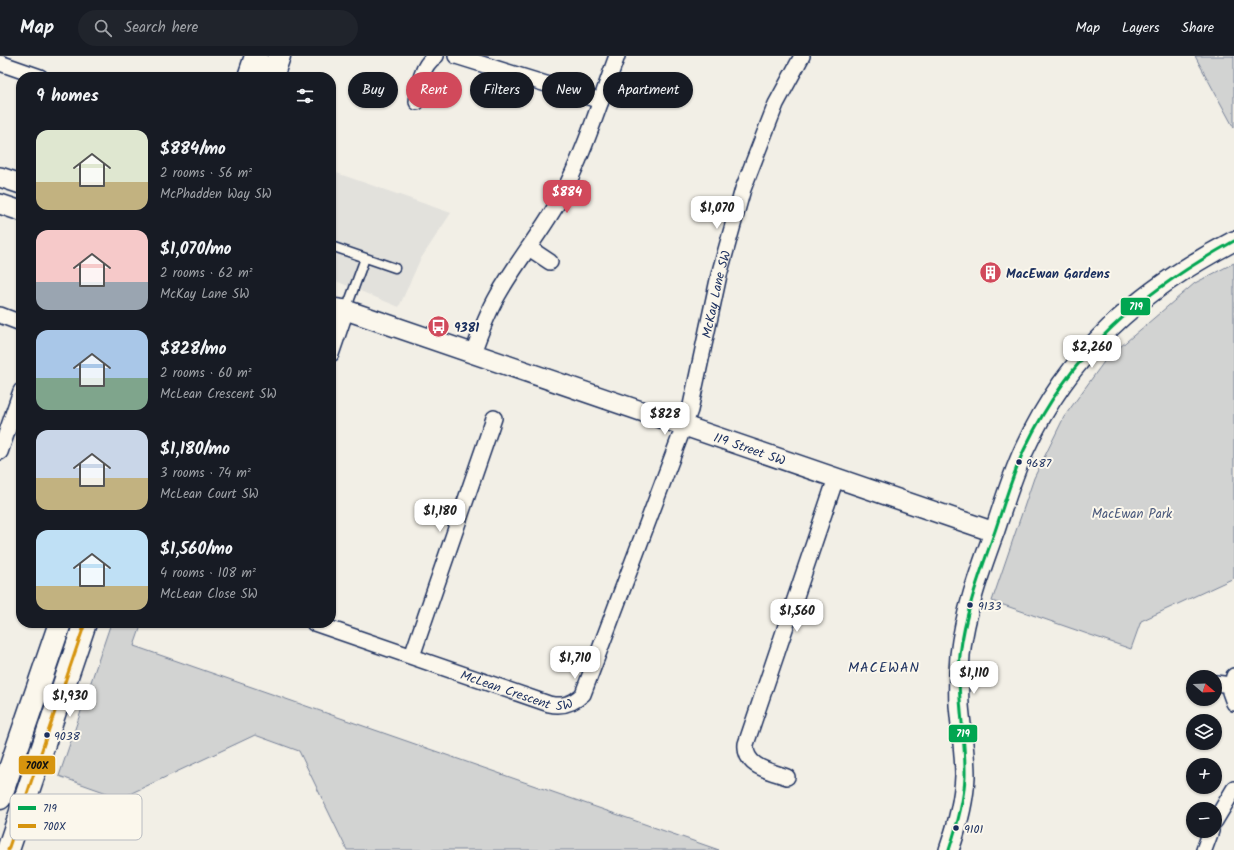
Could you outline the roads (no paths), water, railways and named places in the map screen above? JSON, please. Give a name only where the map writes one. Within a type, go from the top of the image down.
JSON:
[{"type":"main road","points":[[251,72],[256,56]]},
{"type":"main road","points":[[274,72],[279,56]]},
{"type":"main road","points":[[0,798],[58,628]]},
{"type":"main road","points":[[27,794],[83,628]]},
{"type":"main road","points":[[8,850],[11,840]]},
{"type":"street","points":[[424,72],[426,66],[436,56]]},
{"type":"street","points":[[456,56],[601,101]]},
{"type":"street","points":[[473,353],[490,309],[568,184],[585,147],[617,56]]},
{"type":"street","name":"McKay Lane SW","points":[[684,426],[692,399],[719,275],[734,218],[768,123],[786,82],[802,56]]},
{"type":"street","points":[[0,63],[26,72]]},
{"type":"street","points":[[0,177],[16,182]]},
{"type":"street","points":[[0,204],[16,209]]},
{"type":"street","points":[[949,850],[960,811],[965,779],[964,744],[958,690],[962,637],[971,599],[1017,466],[1032,433],[1066,378],[1090,348],[1125,313],[1164,282],[1206,256],[1234,241]]},
{"type":"street","points":[[529,248],[550,262]]},
{"type":"street","name":"119 Street SW","points":[[336,306],[994,532]]},
{"type":"street","points":[[0,315],[16,321]]},
{"type":"street","points":[[0,452],[16,406]]},
{"type":"street","points":[[412,656],[494,418]]},
{"type":"street","name":"McLean Crescent SW","points":[[329,628],[549,704],[565,705],[578,699],[587,686],[684,426]]},
{"type":"street","points":[[787,777],[754,764],[747,756],[746,744],[836,478]]},
{"type":"street","points":[[1222,682],[1233,681],[1231,698],[1234,704]]},
{"type":"street","points":[[1222,809],[1234,789]]},
{"type":"street","points":[[1204,850],[1208,838]]},
{"type":"lane","points":[[336,248],[395,268]]},
{"type":"lane","points":[[336,306],[366,258]]},
{"type":"place","name":"MacEwan Gardens","points":[[991,273]]},
{"type":"place","name":"9381","points":[[439,327]]},
{"type":"place","name":"9687","points":[[1019,462]]},
{"type":"place","name":"9133","points":[[970,605]]},
{"type":"place","name":"9038","points":[[47,735]]},
{"type":"place","name":"9101","points":[[956,828]]},
{"type":"district","name":"MACEWAN","points":[[884,667]]},
{"type":"park label","name":"MacEwan Park","points":[[1132,513]]}]
